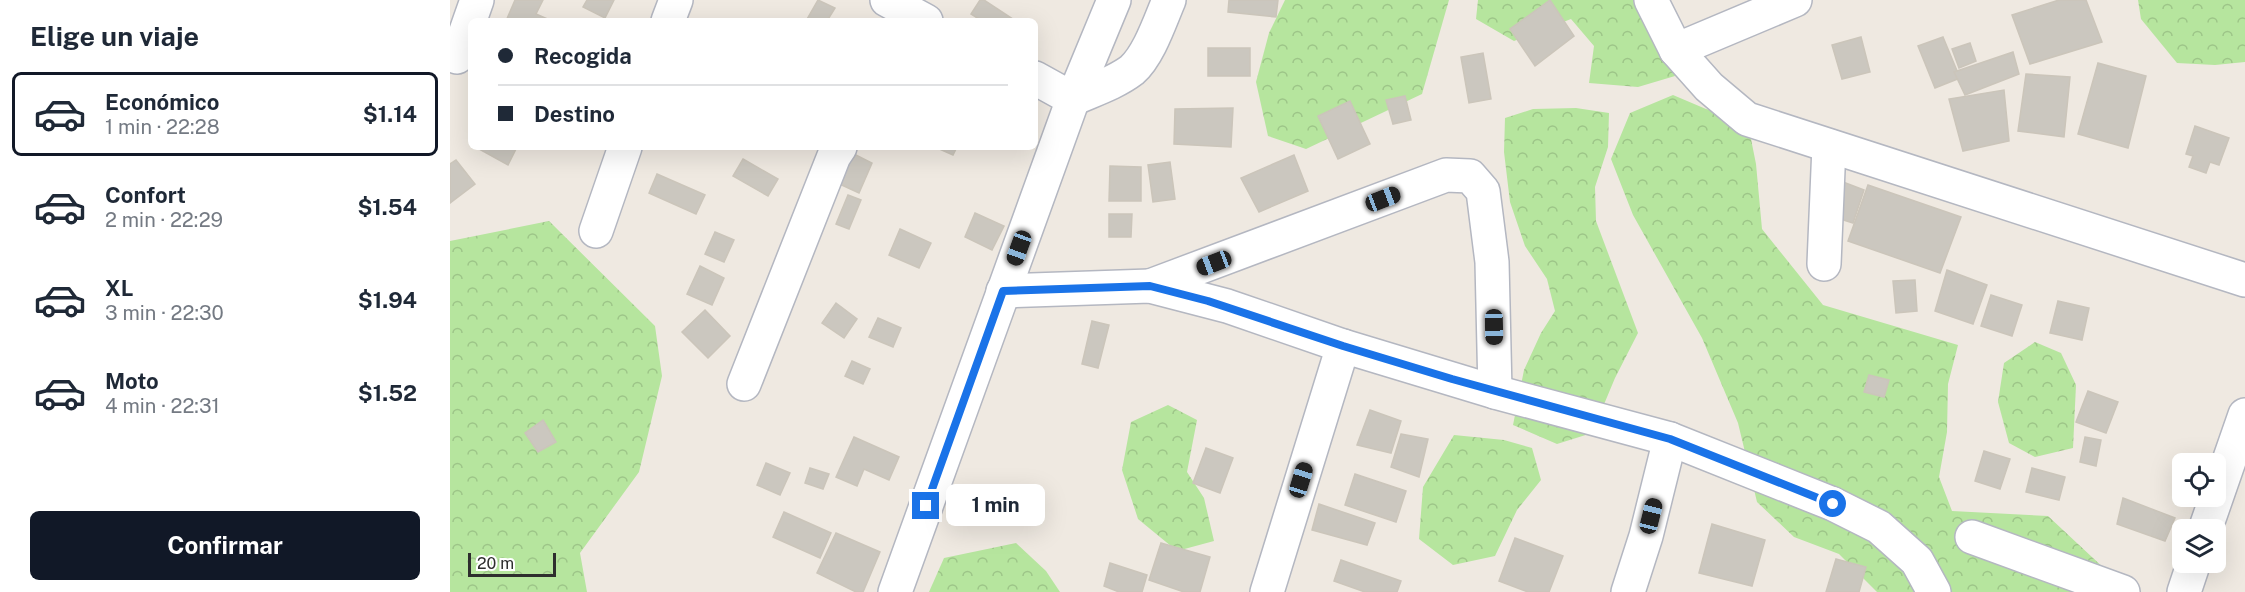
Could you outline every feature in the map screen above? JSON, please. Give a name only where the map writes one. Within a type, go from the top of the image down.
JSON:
[{"type":"street","points":[[471,18],[477,0]]},
{"type":"street","points":[[669,18],[676,0]]},
{"type":"street","points":[[887,0],[919,18]]},
{"type":"street","points":[[895,592],[1073,99],[1114,0]]},
{"type":"street","points":[[1073,99],[1119,79],[1134,68],[1144,56],[1169,0]]},
{"type":"street","points":[[1651,0],[1677,50],[1709,87],[1747,119],[2245,280]]},
{"type":"street","points":[[1677,50],[1795,0]]},
{"type":"street","points":[[457,57],[468,26]]},
{"type":"street","points":[[1038,80],[1073,99]]},
{"type":"street","points":[[1824,264],[1829,146]]},
{"type":"street","points":[[596,231],[624,150]]},
{"type":"street","points":[[744,384],[839,150]]},
{"type":"street","points":[[1150,286],[1446,176],[1470,176],[1484,191],[1492,262],[1495,392]]},
{"type":"street","points":[[1003,291],[1150,286],[1227,306],[1343,346],[1495,392],[1670,439],[1833,504],[1879,527],[1917,561],[1934,592]]},
{"type":"street","points":[[1267,592],[1343,346]]},
{"type":"street","points":[[2209,519],[2245,415]]},
{"type":"street","points":[[1628,592],[1646,536],[1670,439]]},
{"type":"street","points":[[1972,537],[2123,592]]},
{"type":"street","points":[[2184,592],[2190,573]]},
{"type":"green space","points":[[1285,0],[1449,0],[1422,94],[1306,149],[1268,136],[1256,82],[1269,33]]},
{"type":"green space","points":[[1478,0],[1644,0],[1661,20],[1675,76],[1638,87],[1589,83],[1594,46],[1571,19],[1514,41],[1476,19]]},
{"type":"green space","points":[[2138,0],[2245,0],[2245,62],[2215,65],[2177,63],[2141,19]]},
{"type":"green space","points":[[1673,95],[1706,109],[1747,119],[1756,164],[1762,229],[1823,305],[1958,345],[1948,384],[1947,432],[1939,477],[1952,511],[2048,516],[2108,572],[2097,592],[1877,592],[1839,554],[1794,537],[1757,502],[1738,423],[1702,338],[1633,215],[1611,159],[1630,113]]},
{"type":"green space","points":[[1576,108],[1609,113],[1608,147],[1595,187],[1596,221],[1638,333],[1615,378],[1592,433],[1557,444],[1513,425],[1524,370],[1541,333],[1555,311],[1547,279],[1525,246],[1510,202],[1504,152],[1505,118],[1533,109]]},
{"type":"green space","points":[[549,221],[655,326],[662,376],[639,472],[580,553],[587,592],[450,592],[450,241]]},
{"type":"green space","points":[[2035,342],[2061,353],[2076,385],[2073,448],[2035,457],[2009,443],[1998,402],[2004,363]]},
{"type":"green space","points":[[1168,405],[1197,420],[1187,472],[1204,498],[1214,541],[1177,551],[1138,519],[1122,470],[1131,422]]},
{"type":"green space","points":[[1454,435],[1504,440],[1532,448],[1541,480],[1517,510],[1495,556],[1453,565],[1419,539],[1423,487]]},
{"type":"green space","points":[[1016,543],[1046,571],[1060,592],[929,592],[944,558]]},
{"type":"building","points":[[515,0],[543,0],[536,14],[545,18],[507,18]]},
{"type":"building","points":[[587,0],[614,0],[605,18],[583,7]]},
{"type":"building","points":[[818,0],[835,8],[829,18],[808,18]]},
{"type":"building","points":[[980,0],[984,0],[1011,18],[977,18],[971,14]]},
{"type":"building","points":[[1229,0],[1278,0],[1276,17],[1228,12]]},
{"type":"building","points":[[1550,0],[1574,36],[1535,66],[1510,29]]},
{"type":"building","points":[[2059,0],[2086,0],[2102,42],[2030,64],[2012,15]]},
{"type":"building","points":[[1861,37],[1870,72],[1842,79],[1832,45]]},
{"type":"building","points":[[1943,37],[1960,78],[1935,88],[1918,46]]},
{"type":"building","points":[[1970,43],[1976,61],[1959,68],[1952,49]]},
{"type":"building","points":[[1208,48],[1250,48],[1250,76],[1208,76]]},
{"type":"building","points":[[2013,52],[2019,74],[1965,95],[1954,72]]},
{"type":"building","points":[[1483,53],[1491,99],[1469,103],[1461,57]]},
{"type":"building","points":[[2098,63],[2146,76],[2128,148],[2078,134]]},
{"type":"building","points":[[2026,74],[2070,77],[2064,137],[2018,131]]},
{"type":"building","points":[[2004,90],[2009,141],[1963,151],[1949,99]]},
{"type":"building","points":[[1405,96],[1411,120],[1393,124],[1386,100]]},
{"type":"building","points":[[1350,101],[1370,144],[1338,159],[1318,116]]},
{"type":"building","points":[[1233,108],[1231,147],[1174,144],[1175,109]]},
{"type":"building","points":[[2195,126],[2229,138],[2219,165],[2210,162],[2206,173],[2189,167],[2193,156],[2186,154]]},
{"type":"building","points":[[481,150],[516,150],[508,165]]},
{"type":"building","points":[[844,150],[872,163],[859,193],[831,180]]},
{"type":"building","points":[[942,150],[956,150],[953,155]]},
{"type":"building","points":[[1294,155],[1308,191],[1259,212],[1241,178]]},
{"type":"building","points":[[743,159],[778,179],[768,196],[733,176]]},
{"type":"building","points":[[456,160],[475,184],[450,203],[450,164]]},
{"type":"building","points":[[1170,162],[1175,199],[1153,202],[1148,165]]},
{"type":"building","points":[[1110,166],[1141,167],[1141,201],[1109,201]]},
{"type":"building","points":[[657,174],[705,195],[696,214],[649,193]]},
{"type":"building","points":[[1843,182],[1864,190],[1853,223],[1834,217]]},
{"type":"building","points":[[1868,185],[1961,217],[1940,273],[1848,241]]},
{"type":"building","points":[[848,195],[861,200],[849,229],[836,224]]},
{"type":"building","points":[[975,213],[1004,226],[992,250],[965,237]]},
{"type":"building","points":[[1109,214],[1132,214],[1131,237],[1109,237]]},
{"type":"building","points":[[900,229],[931,243],[919,268],[889,255]]},
{"type":"building","points":[[715,232],[734,240],[724,262],[705,254]]},
{"type":"building","points":[[700,266],[724,278],[712,305],[687,294]]},
{"type":"building","points":[[1947,270],[1987,285],[1973,324],[1935,311]]},
{"type":"building","points":[[1915,280],[1917,311],[1896,313],[1893,281]]},
{"type":"building","points":[[1991,295],[2022,305],[2012,336],[1981,326]]},
{"type":"building","points":[[2058,301],[2089,308],[2082,340],[2050,333]]},
{"type":"building","points":[[836,303],[857,319],[844,338],[822,323]]},
{"type":"building","points":[[705,310],[730,336],[708,358],[682,332]]},
{"type":"building","points":[[878,318],[901,328],[893,347],[869,337]]},
{"type":"building","points":[[1092,321],[1109,325],[1098,368],[1082,364]]},
{"type":"building","points":[[852,361],[870,369],[863,384],[845,376]]},
{"type":"building","points":[[1869,375],[1889,380],[1884,397],[1864,392]]},
{"type":"building","points":[[2088,391],[2118,402],[2106,433],[2076,422]]},
{"type":"building","points":[[1370,410],[1401,421],[1391,453],[1357,445]]},
{"type":"building","points":[[543,420],[556,442],[538,452],[525,433]]},
{"type":"building","points":[[1401,434],[1428,439],[1419,477],[1391,467]]},
{"type":"building","points":[[854,437],[899,457],[889,480],[864,469],[857,486],[836,477]]},
{"type":"building","points":[[2085,437],[2101,440],[2096,466],[2080,462]]},
{"type":"building","points":[[1206,448],[1233,458],[1220,493],[1193,483]]},
{"type":"building","points":[[1984,451],[2010,459],[2000,489],[1975,481]]},
{"type":"building","points":[[766,463],[790,473],[780,495],[757,485]]},
{"type":"building","points":[[810,468],[829,474],[823,489],[805,483]]},
{"type":"building","points":[[2032,468],[2065,477],[2059,500],[2026,492]]},
{"type":"building","points":[[1355,474],[1406,491],[1396,522],[1345,505]]},
{"type":"building","points":[[2123,498],[2175,518],[2172,519],[2165,541],[2117,524]]},
{"type":"building","points":[[1319,504],[1375,523],[1367,545],[1312,530]]},
{"type":"building","points":[[784,512],[831,533],[820,558],[773,537]]},
{"type":"building","points":[[1712,524],[1765,540],[1752,586],[1699,573]]},
{"type":"building","points":[[836,533],[880,552],[863,592],[856,592],[817,573]]},
{"type":"building","points":[[1515,538],[1563,556],[1549,592],[1528,592],[1499,581]]},
{"type":"building","points":[[1161,543],[1210,557],[1200,592],[1184,592],[1149,580]]},
{"type":"building","points":[[1836,559],[1866,567],[1859,592],[1826,592]]},
{"type":"building","points":[[1341,560],[1401,581],[1397,592],[1365,592],[1334,581]]},
{"type":"building","points":[[1110,563],[1147,575],[1142,592],[1119,592],[1104,586]]},
{"type":"route","points":[[926,506],[1003,291],[1150,286],[1227,306],[1343,346],[1495,392],[1670,439],[1833,504]]}]
